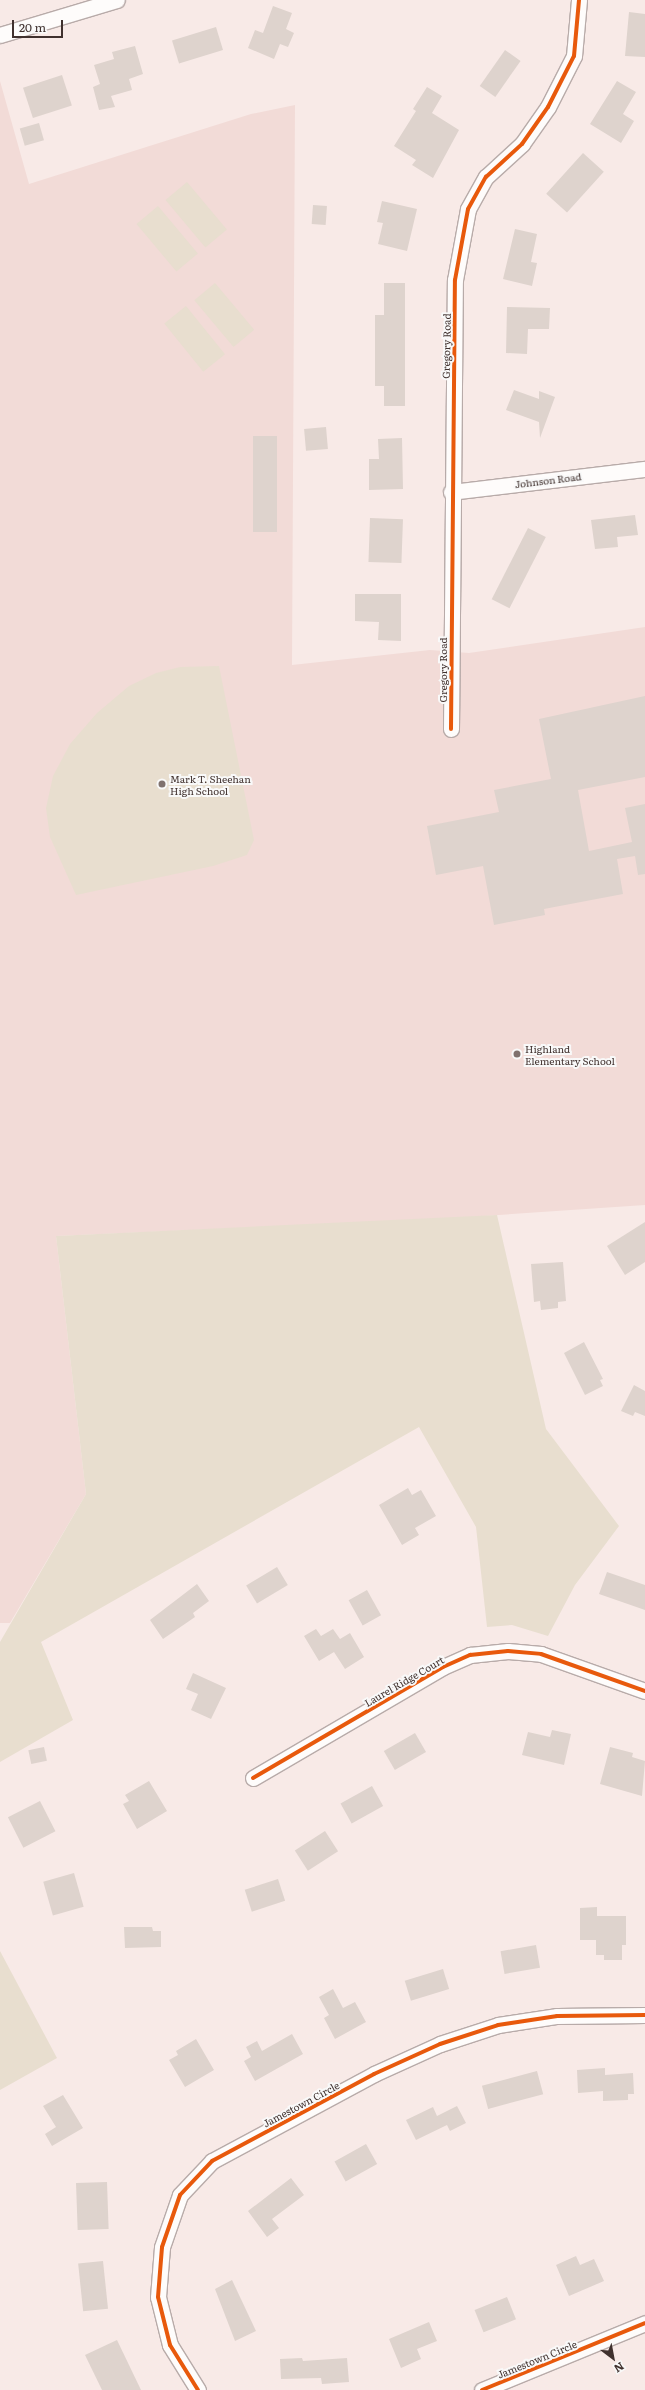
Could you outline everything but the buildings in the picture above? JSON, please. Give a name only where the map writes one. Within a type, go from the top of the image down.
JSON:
[{"type":"street","points":[[0,35],[117,0]]},
{"type":"street","name":"Gregory Road","points":[[451,729],[451,492],[455,280],[468,209],[486,177],[522,144],[548,107],[574,56],[579,0]]},
{"type":"street","name":"Johnson Road","points":[[451,492],[645,469]]},
{"type":"street","name":"Laurel Ridge Court","points":[[253,1778],[443,1666],[470,1655],[508,1651],[541,1654],[645,1691]]},
{"type":"street","name":"Jamestown Circle","points":[[198,2390],[170,2345],[158,2297],[162,2247],[180,2195],[212,2161],[374,2074],[440,2044],[498,2025],[557,2016],[645,2015]]},
{"type":"street","name":"Jamestown Circle","points":[[482,2390],[644,2327]]},
{"type":"shaded area","name":"Mark T. Sheehan High School","points":[[0,81],[29,184],[251,114],[295,105],[292,665],[430,650],[469,653],[645,627],[645,1205],[425,1220],[56,1236],[86,1494],[10,1623],[0,1623]]},
{"type":"shaded area","points":[[187,182],[227,229],[205,247],[166,200]]},
{"type":"shaded area","points":[[158,206],[198,253],[176,271],[137,224]]},
{"type":"shaded area","points":[[215,283],[254,330],[234,347],[194,300]]},
{"type":"shaded area","points":[[186,306],[225,354],[203,372],[164,324]]},
{"type":"shaded area","points":[[219,666],[254,840],[247,855],[213,866],[76,895],[50,837],[46,808],[53,776],[70,744],[97,713],[129,686],[156,673],[180,667]]},
{"type":"shaded area","points":[[497,1215],[546,1429],[619,1526],[575,1585],[548,1636],[512,1625],[487,1627],[476,1527],[419,1427],[41,1642],[73,1720],[0,1762],[0,1642],[86,1494],[56,1236]]},
{"type":"shaded area","points":[[0,1951],[57,2058],[0,2090]]},
{"type":"cycle path","points":[[451,729],[455,280],[468,209],[486,177],[522,144],[548,107],[574,56],[579,0]]},
{"type":"cycle path","points":[[253,1778],[443,1667],[470,1655],[508,1651],[541,1654],[645,1691]]},
{"type":"cycle path","points":[[198,2390],[170,2345],[158,2297],[162,2247],[180,2195],[212,2161],[374,2074],[440,2044],[498,2025],[557,2016],[645,2015]]},
{"type":"cycle path","points":[[482,2390],[645,2323]]},
{"type":"place","name":"Mark T. Sheehan High School","points":[[162,784]]},
{"type":"place","name":"Highland Elementary School","points":[[517,1054]]}]
